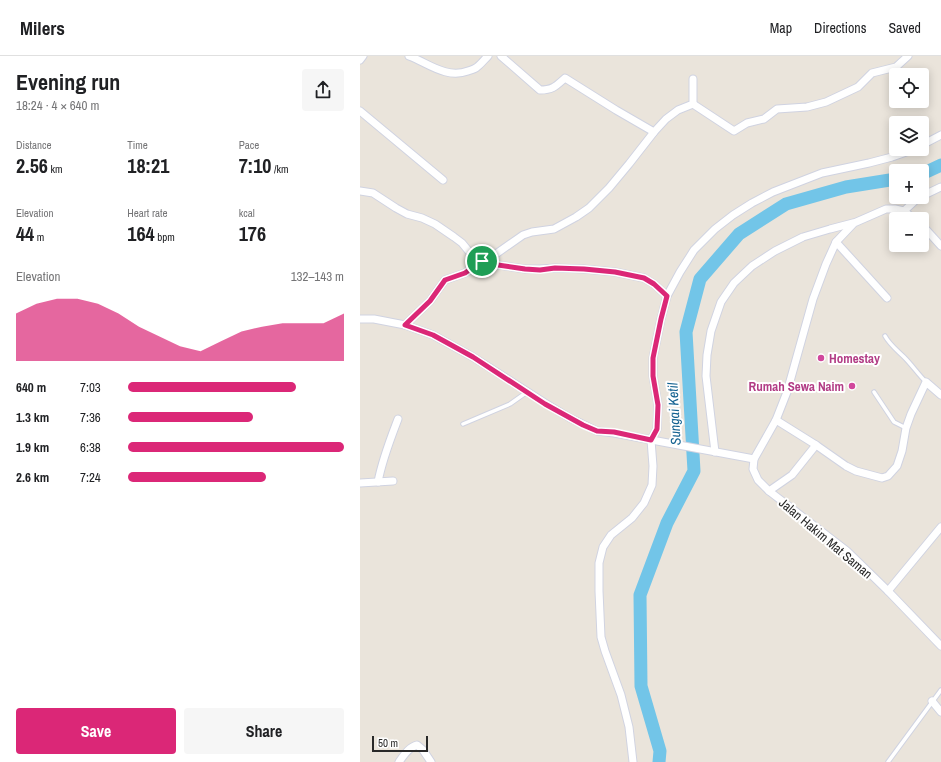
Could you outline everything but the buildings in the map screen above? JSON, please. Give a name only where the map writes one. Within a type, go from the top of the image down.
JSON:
[{"type":"street","points":[[360,60],[363,56]]},
{"type":"street","points":[[409,56],[435,69],[457,73],[476,68],[488,56]]},
{"type":"street","points":[[502,56],[540,90],[549,90],[558,85],[565,78],[654,132]]},
{"type":"street","points":[[693,104],[734,131],[747,124],[764,119],[777,109],[807,107],[826,102],[858,87],[872,74],[896,67],[908,56]]},
{"type":"street","points":[[693,79],[693,104]]},
{"type":"street","points":[[405,325],[430,301],[445,280],[465,273],[523,235],[532,232],[541,232],[554,229],[590,208],[630,164],[654,132],[666,119],[678,110],[693,104]]},
{"type":"street","points":[[360,110],[443,180]]},
{"type":"street","points":[[929,141],[941,135]]},
{"type":"street","points":[[633,762],[629,727],[621,695],[601,637],[599,563],[603,547],[611,535],[632,518],[644,503],[652,485],[651,440],[657,429],[658,405],[653,376],[653,358],[667,296],[694,250],[733,214],[773,192],[822,173],[895,156]]},
{"type":"street","points":[[929,193],[941,187]]},
{"type":"street","points":[[360,191],[373,193],[407,214],[422,218],[435,224],[454,236],[471,254],[482,261],[491,264],[525,269],[540,270],[555,268],[615,272],[644,278],[654,284],[667,296]]},
{"type":"street","points":[[715,452],[706,376],[707,355],[711,331],[721,302],[734,283],[752,266],[774,251],[803,237],[830,228],[854,223],[886,209],[904,211],[912,204]]},
{"type":"street","points":[[360,319],[374,319],[405,325],[433,335],[473,357],[558,412],[597,431],[614,432],[754,459],[776,420],[787,392],[813,299],[826,264],[836,242],[854,223]]},
{"type":"street","points":[[929,233],[941,246]]},
{"type":"street","points":[[836,242],[887,298]]},
{"type":"street","points":[[776,420],[846,466],[856,471],[882,478],[888,476],[897,466],[902,451],[910,414],[926,382],[941,395]]},
{"type":"street","points":[[378,482],[380,469],[398,419]]},
{"type":"street","points":[[770,491],[792,475],[816,445]]},
{"type":"street","name":"Jalan Hakim Mat Saman","points":[[754,459],[753,470],[758,480],[847,552],[888,591],[941,646]]},
{"type":"street","points":[[360,482],[394,481]]},
{"type":"street","points":[[888,591],[939,532]]},
{"type":"street","points":[[932,701],[941,712]]},
{"type":"street","points":[[399,762],[414,745],[417,745],[423,750],[431,762]]},
{"type":"lane","points":[[885,336],[892,347],[926,382]]},
{"type":"lane","points":[[463,424],[510,404],[527,392]]},
{"type":"lane","points":[[874,392],[894,422],[906,428]]},
{"type":"lane","points":[[888,762],[941,690]]},
{"type":"waterway","name":"Sungai Ketil","points":[[929,171],[941,165]]},
{"type":"waterway","name":"Sungai Ketil","points":[[659,762],[660,751],[641,686],[640,595],[667,523],[694,471],[686,332],[700,279],[739,234],[786,204],[846,187],[889,180]]},
{"type":"place","name":"Homestay","points":[[821,358]]},
{"type":"place","name":"Rumah Sewa Naim","points":[[852,386]]},
{"type":"route","points":[[482,261],[491,264],[525,269],[540,270],[555,268],[615,272],[644,278],[654,284],[667,296],[653,358],[653,376],[658,405],[657,429],[651,440],[614,432],[597,431],[583,425],[545,404],[473,357],[433,335],[405,325],[430,301],[445,280],[465,273],[482,261]]}]
